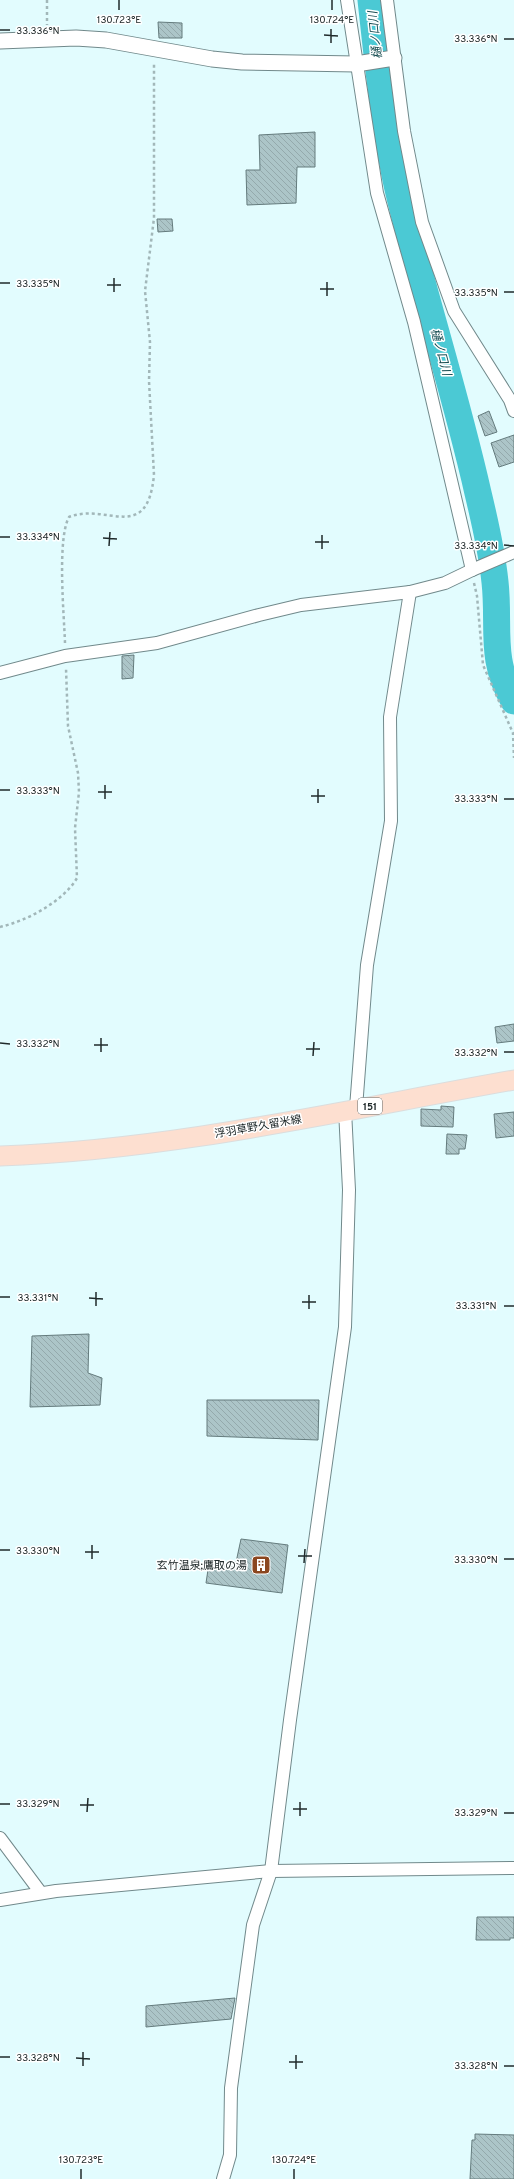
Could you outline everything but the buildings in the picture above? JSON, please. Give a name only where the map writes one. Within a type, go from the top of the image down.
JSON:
[{"type":"main road","name":"浮羽草野久留米線","points":[[0,1156],[56,1154],[129,1147],[270,1125],[350,1109],[514,1080]]},
{"type":"street","points":[[347,0],[360,64],[377,192],[414,322],[475,569]]},
{"type":"street","points":[[387,0],[392,58],[404,131],[422,222],[454,312],[510,400],[514,411]]},
{"type":"street","points":[[0,41],[47,39],[106,40],[242,62],[360,64],[392,58]]},
{"type":"street","points":[[0,673],[65,656],[157,643],[300,605],[410,592],[445,584],[510,553]]},
{"type":"street","points":[[223,2179],[230,2155],[231,2088],[253,1925],[271,1871],[290,1720],[345,1327],[350,1190],[350,1109],[367,965],[391,821],[390,717],[410,592]]},
{"type":"street","points":[[0,1838],[41,1893]]},
{"type":"street","points":[[0,1900],[41,1893],[271,1871],[514,1868]]},
{"type":"path","points":[[47,0],[47,39]]},
{"type":"path","points":[[0,927],[19,923],[36,915],[73,885],[77,878],[75,828],[79,792],[78,773],[68,726],[62,543],[64,526],[68,517],[79,513],[126,517],[138,514],[147,505],[152,491],[154,476],[148,381],[150,342],[145,291],[154,218],[154,48]]},
{"type":"path","points":[[475,569],[483,666],[513,733],[514,758]]},
{"type":"waterway","name":"樋ノ口川","points":[[371,0],[382,95],[393,166],[407,227],[459,417],[483,515],[495,582],[498,657],[506,686],[514,701]]},
{"type":"place","name":"玄竹温泉;鷹取の湯","points":[[261,1565]]}]
